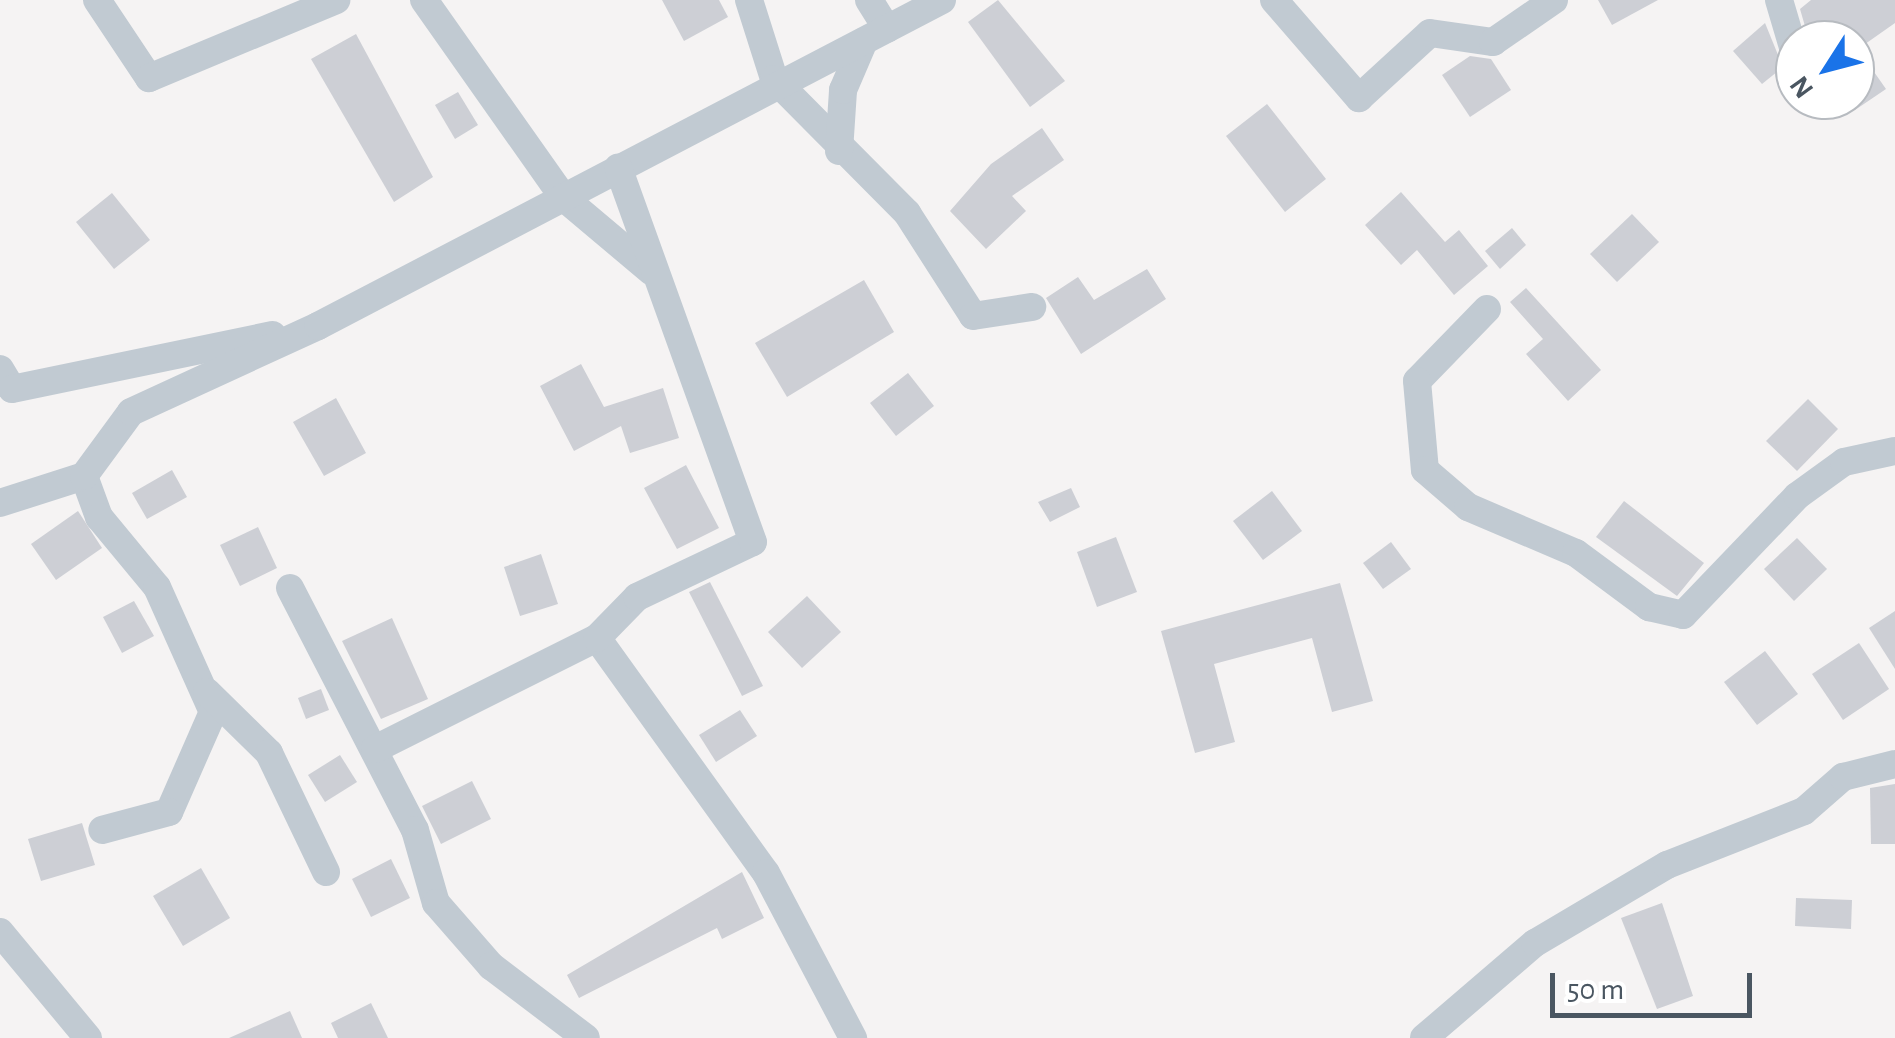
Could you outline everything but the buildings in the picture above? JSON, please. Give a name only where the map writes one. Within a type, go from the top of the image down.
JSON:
[{"type":"street","points":[[97,0],[149,78],[336,0]]},
{"type":"street","points":[[424,0],[563,197],[652,272]]},
{"type":"street","points":[[749,0],[778,85],[839,151],[907,213],[973,316],[1032,308]]},
{"type":"street","points":[[839,151],[843,90],[875,34],[869,0]]},
{"type":"street","points":[[0,503],[84,476],[131,412],[318,326],[942,0]]},
{"type":"street","points":[[1274,0],[1360,98],[1430,33],[1493,42],[1554,0]]},
{"type":"street","points":[[375,749],[597,638],[637,596],[753,542],[652,272],[618,168]]},
{"type":"street","points":[[1487,309],[1417,380],[1425,470],[1468,507],[1576,553],[1649,607],[1682,615],[1796,496],[1844,462],[1895,450]]},
{"type":"street","points":[[0,369],[12,389],[318,326]]},
{"type":"street","points":[[84,476],[99,517],[157,586],[213,712],[169,812],[102,830]]},
{"type":"street","points":[[290,588],[415,830],[436,903],[491,966],[586,1038]]},
{"type":"street","points":[[597,638],[766,873],[853,1038]]},
{"type":"street","points":[[202,688],[269,752],[326,872]]},
{"type":"street","points":[[1424,1038],[1535,943],[1666,865],[1804,810],[1843,777],[1895,764]]},
{"type":"street","points":[[0,932],[88,1038]]}]
